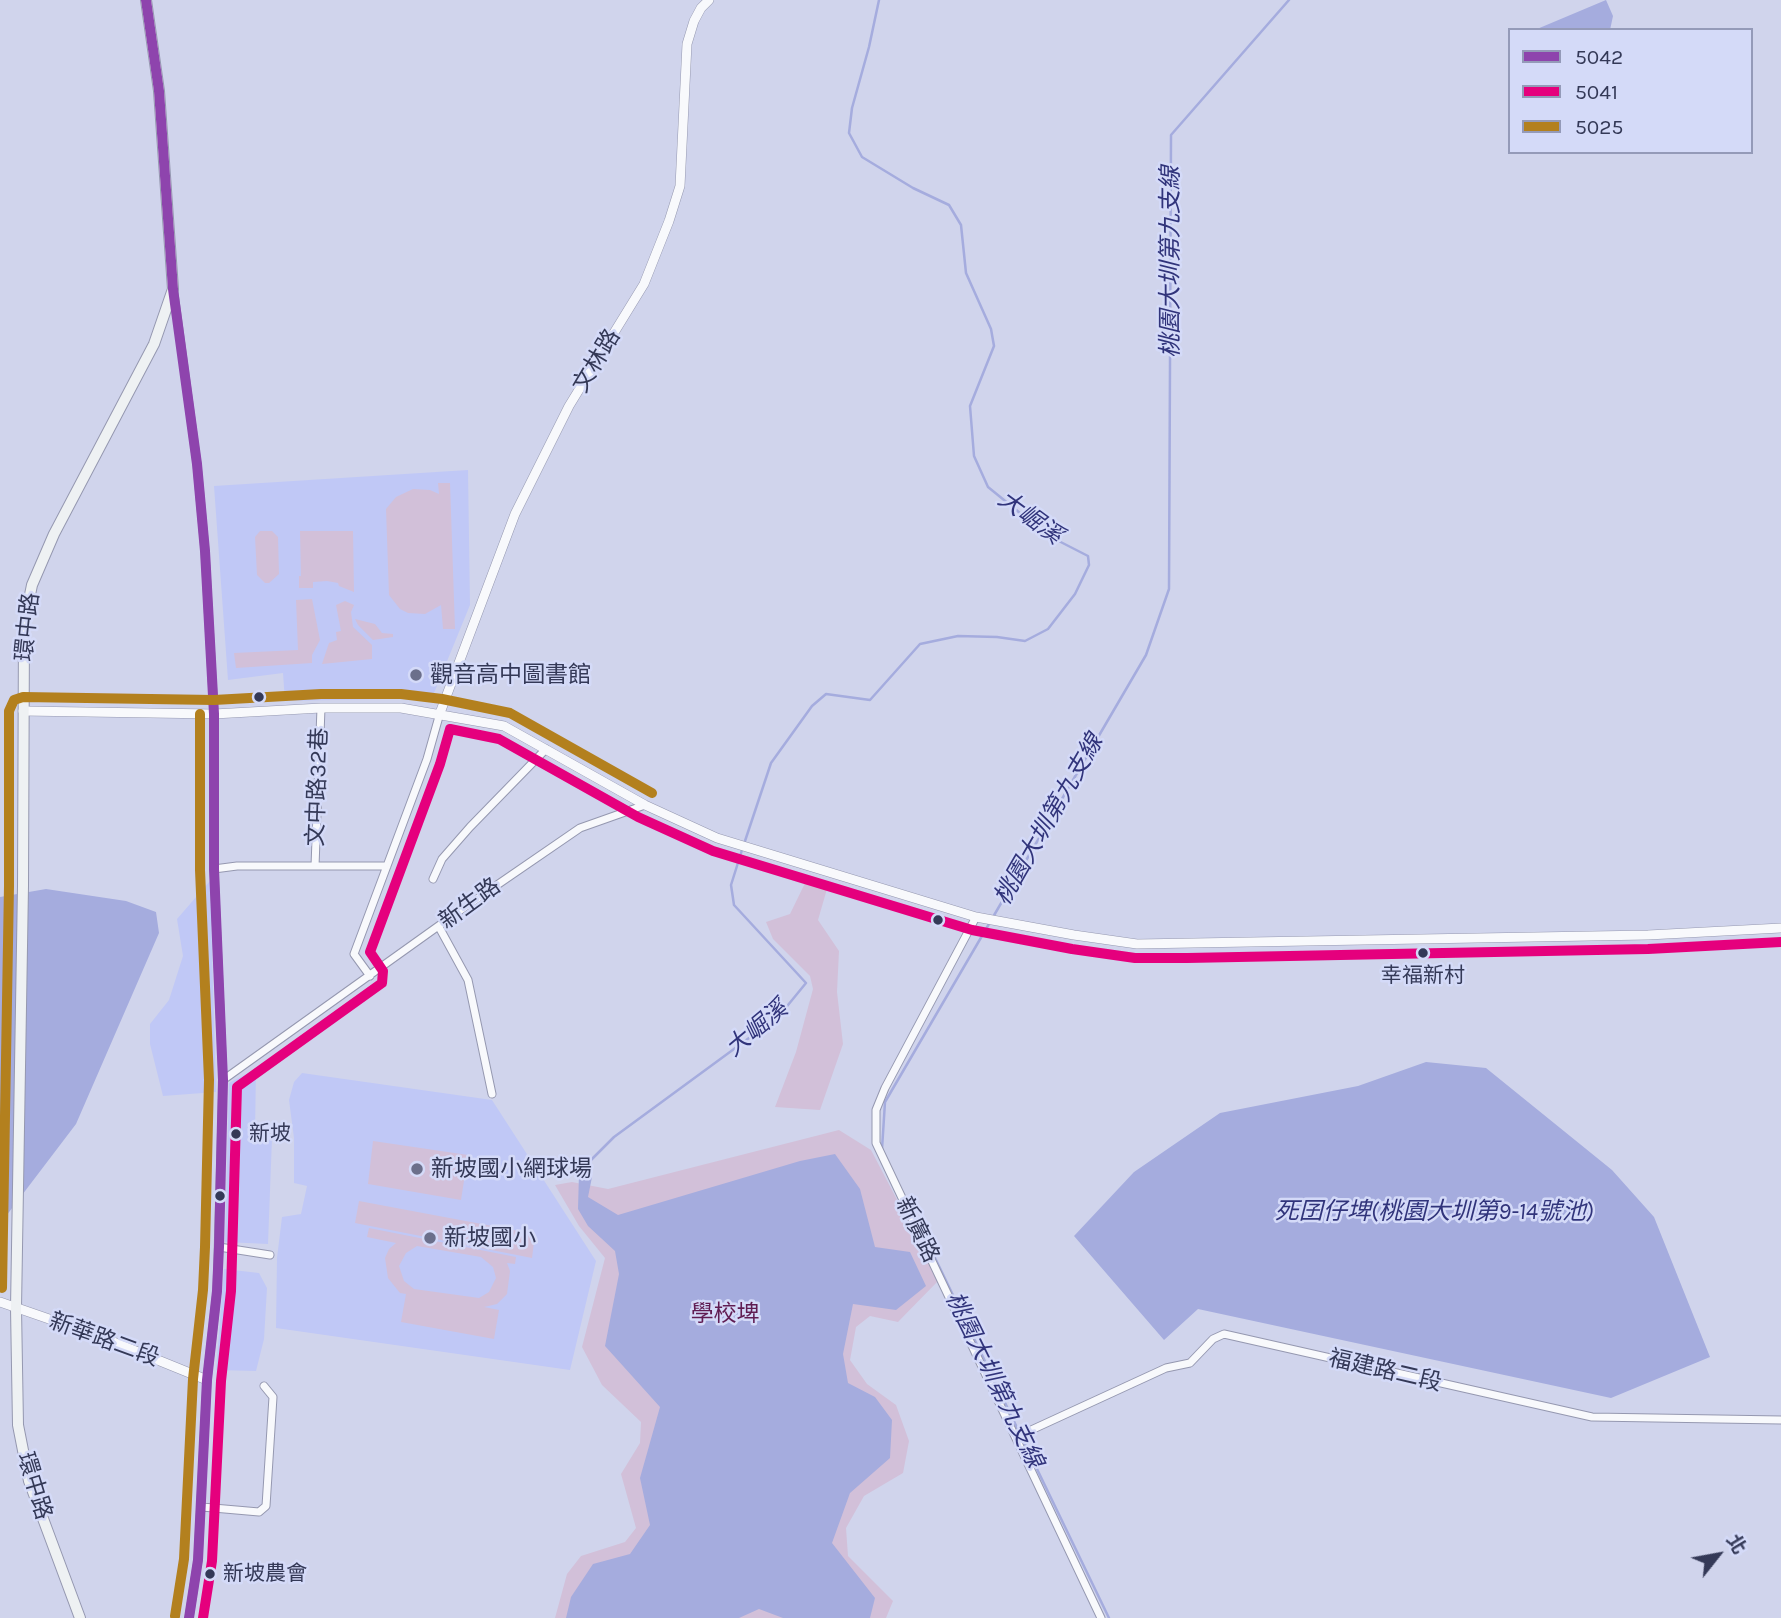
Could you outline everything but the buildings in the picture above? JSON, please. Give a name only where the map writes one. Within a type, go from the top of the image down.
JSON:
[{"type":"main road","points":[[146,0],[159,91],[173,289]]},
{"type":"main road","name":"環中路","points":[[80,1618],[29,1481],[19,1425],[16,1308],[24,624],[32,585],[54,534],[153,344],[173,289]]},
{"type":"street","name":"文林路","points":[[440,713],[515,514],[569,406],[644,284],[669,221],[680,186],[687,44],[697,15],[709,0]]},
{"type":"street","points":[[173,289],[197,464],[214,714],[214,869],[223,1080],[218,1291],[207,1380],[198,1560],[189,1618]]},
{"type":"street","points":[[23,711],[214,714],[321,708],[401,708],[504,726],[645,805],[717,838],[976,917],[1137,944],[1634,935],[1781,928]]},
{"type":"street","name":"文中路32巷","points":[[315,866],[321,708]]},
{"type":"street","points":[[370,976],[354,954],[427,759],[440,713]]},
{"type":"street","points":[[433,879],[442,859],[546,749]]},
{"type":"street","name":"新生路","points":[[223,1080],[465,906],[580,828],[645,805]]},
{"type":"street","points":[[214,869],[237,866],[387,866]]},
{"type":"street","name":"新廣路","points":[[976,917],[885,1088],[876,1110],[876,1143],[1101,1618]]},
{"type":"street","points":[[439,927],[468,980],[492,1094]]},
{"type":"street","points":[[219,1247],[270,1255]]},
{"type":"street","name":"新華路二段","points":[[0,1303],[101,1337],[207,1380]]},
{"type":"street","name":"福建路二段","points":[[1016,1437],[1166,1368],[1191,1363],[1213,1339],[1224,1334],[1592,1417],[1781,1420]]},
{"type":"street","points":[[202,1507],[259,1512],[266,1506],[273,1397],[264,1386]]},
{"type":"shaded area","points":[[468,470],[470,605],[432,698],[285,701],[283,673],[228,680],[214,486]]},
{"type":"shaded area","points":[[210,881],[216,1092],[163,1096],[150,1044],[150,1024],[169,1000],[183,956],[177,919]]},
{"type":"shaded area","points":[[256,1069],[255,1133],[272,1138],[268,1244],[225,1242],[229,1083]]},
{"type":"shaded area","name":"新坡國小","points":[[302,1073],[492,1100],[596,1261],[570,1370],[276,1328],[277,1258],[282,1217],[301,1214],[307,1186],[294,1183],[294,1138],[289,1100],[294,1082]]},
{"type":"shaded area","points":[[224,1269],[259,1273],[267,1288],[264,1339],[256,1371],[216,1370]]},
{"type":"green space","points":[[438,483],[450,483],[455,629],[443,629],[441,605],[425,614],[408,613],[400,609],[389,595],[386,509],[396,497],[413,489],[430,490],[439,494]]},
{"type":"green space","points":[[260,531],[272,531],[278,537],[279,574],[269,583],[265,583],[257,575],[255,537]]},
{"type":"green space","points":[[300,531],[353,531],[354,592],[339,586],[338,583],[327,581],[313,582],[313,588],[299,588]]},
{"type":"green space","points":[[312,599],[320,640],[312,655],[312,663],[236,668],[234,653],[298,650],[296,600]]},
{"type":"green space","points":[[345,601],[354,605],[351,612],[353,627],[372,645],[372,659],[322,664],[329,643],[337,640],[336,632],[341,631],[336,605]]},
{"type":"green space","points":[[355,619],[375,624],[382,633],[393,634],[393,637],[373,640]]},
{"type":"green space","points":[[808,877],[829,882],[818,920],[839,951],[837,992],[843,1044],[820,1110],[775,1107],[796,1052],[813,989],[810,976],[773,939],[766,922],[790,914]]},
{"type":"green space","name":"學校埤","points":[[839,1130],[871,1150],[939,1280],[898,1322],[870,1316],[856,1327],[850,1360],[867,1384],[896,1405],[909,1441],[903,1473],[864,1496],[846,1528],[848,1556],[893,1601],[886,1618],[555,1618],[567,1574],[581,1556],[625,1542],[636,1528],[621,1474],[640,1443],[641,1422],[602,1385],[582,1347],[605,1258],[579,1226],[555,1185],[572,1182],[608,1189]]},
{"type":"green space","name":"新坡國小網球場","points":[[373,1141],[468,1155],[461,1200],[368,1184]]},
{"type":"green space","points":[[359,1201],[535,1234],[532,1258],[355,1223]]},
{"type":"green space","points":[[369,1228],[516,1257],[515,1264],[507,1263],[510,1271],[507,1294],[497,1304],[484,1307],[499,1310],[494,1339],[401,1322],[406,1294],[400,1293],[388,1278],[385,1258],[396,1243],[367,1237]],"holes":[[[417,1246],[481,1257],[493,1267],[496,1278],[489,1292],[479,1298],[414,1289],[404,1281],[399,1266],[406,1253]]]},
{"type":"water","points":[[1606,0],[1613,16],[1610,28],[1539,28]]},
{"type":"water","points":[[46,889],[126,901],[156,912],[159,933],[76,1124],[0,1224],[0,897]]},
{"type":"water","name":"死囝仔埤(桃園大圳第9-14號池)","points":[[1426,1062],[1486,1068],[1612,1170],[1654,1217],[1710,1357],[1611,1398],[1198,1309],[1164,1340],[1074,1236],[1134,1172],[1220,1113],[1358,1086]]},
{"type":"water","name":"學校埤","points":[[835,1154],[860,1189],[875,1247],[910,1252],[926,1286],[896,1310],[853,1304],[843,1354],[848,1383],[875,1397],[892,1420],[890,1458],[850,1493],[832,1543],[875,1598],[870,1618],[783,1618],[759,1609],[739,1618],[566,1618],[571,1597],[593,1564],[630,1554],[650,1525],[640,1478],[660,1407],[605,1346],[619,1274],[615,1251],[588,1226],[578,1209],[579,1173],[592,1177],[588,1197],[618,1215],[800,1161]]},
{"type":"waterway","name":"大崛溪","points":[[744,844],[771,763],[812,706],[826,694],[870,700],[920,644],[958,636],[1025,641],[1048,629],[1075,594],[1089,565],[1088,556],[1047,535],[988,487],[974,456],[970,406],[994,346],[991,329],[966,273],[961,225],[949,205],[913,188],[862,157],[849,133],[852,108],[879,0]]},
{"type":"waterway","name":"桃園大圳第九支線","points":[[882,1149],[885,1102],[1146,655],[1169,589],[1171,135],[1289,0]]},
{"type":"waterway","name":"大崛溪","points":[[585,1175],[589,1162],[614,1137],[779,1016],[806,983],[734,905],[731,885],[742,850]]},
{"type":"waterway","name":"桃園大圳第九支線","points":[[908,1202],[1109,1618]]},
{"type":"transit line","name":"5042","points":[[146,0],[159,91],[173,289],[197,464],[214,714],[214,869],[223,1080],[219,1247],[207,1380],[198,1560],[189,1618]]},
{"type":"transit line","name":"5025","points":[[2,1288],[9,886],[9,711],[14,700],[23,697],[214,700],[321,694],[401,694],[442,699],[510,713],[652,793]]},
{"type":"transit line","name":"5025","points":[[175,1616],[184,1559],[193,1379],[205,1247],[209,1080],[200,870],[200,714]]},
{"type":"transit line","name":"5041","points":[[203,1618],[212,1561],[221,1381],[231,1291],[237,1087],[382,983],[383,971],[370,952],[440,764],[450,729],[499,739],[638,817],[713,851],[972,930],[1072,949],[1135,958],[1187,958],[1648,949],[1781,942]]},
{"type":"place","name":"觀音高中圖書館","points":[[416,675]]},
{"type":"place","name":"幸福新村","points":[[1423,953]]},
{"type":"place","name":"新坡","points":[[236,1134]]},
{"type":"place","name":"新坡國小網球場","points":[[417,1169]]},
{"type":"place","name":"新坡國小","points":[[430,1238]]},
{"type":"place","name":"新坡農會","points":[[210,1574]]}]
